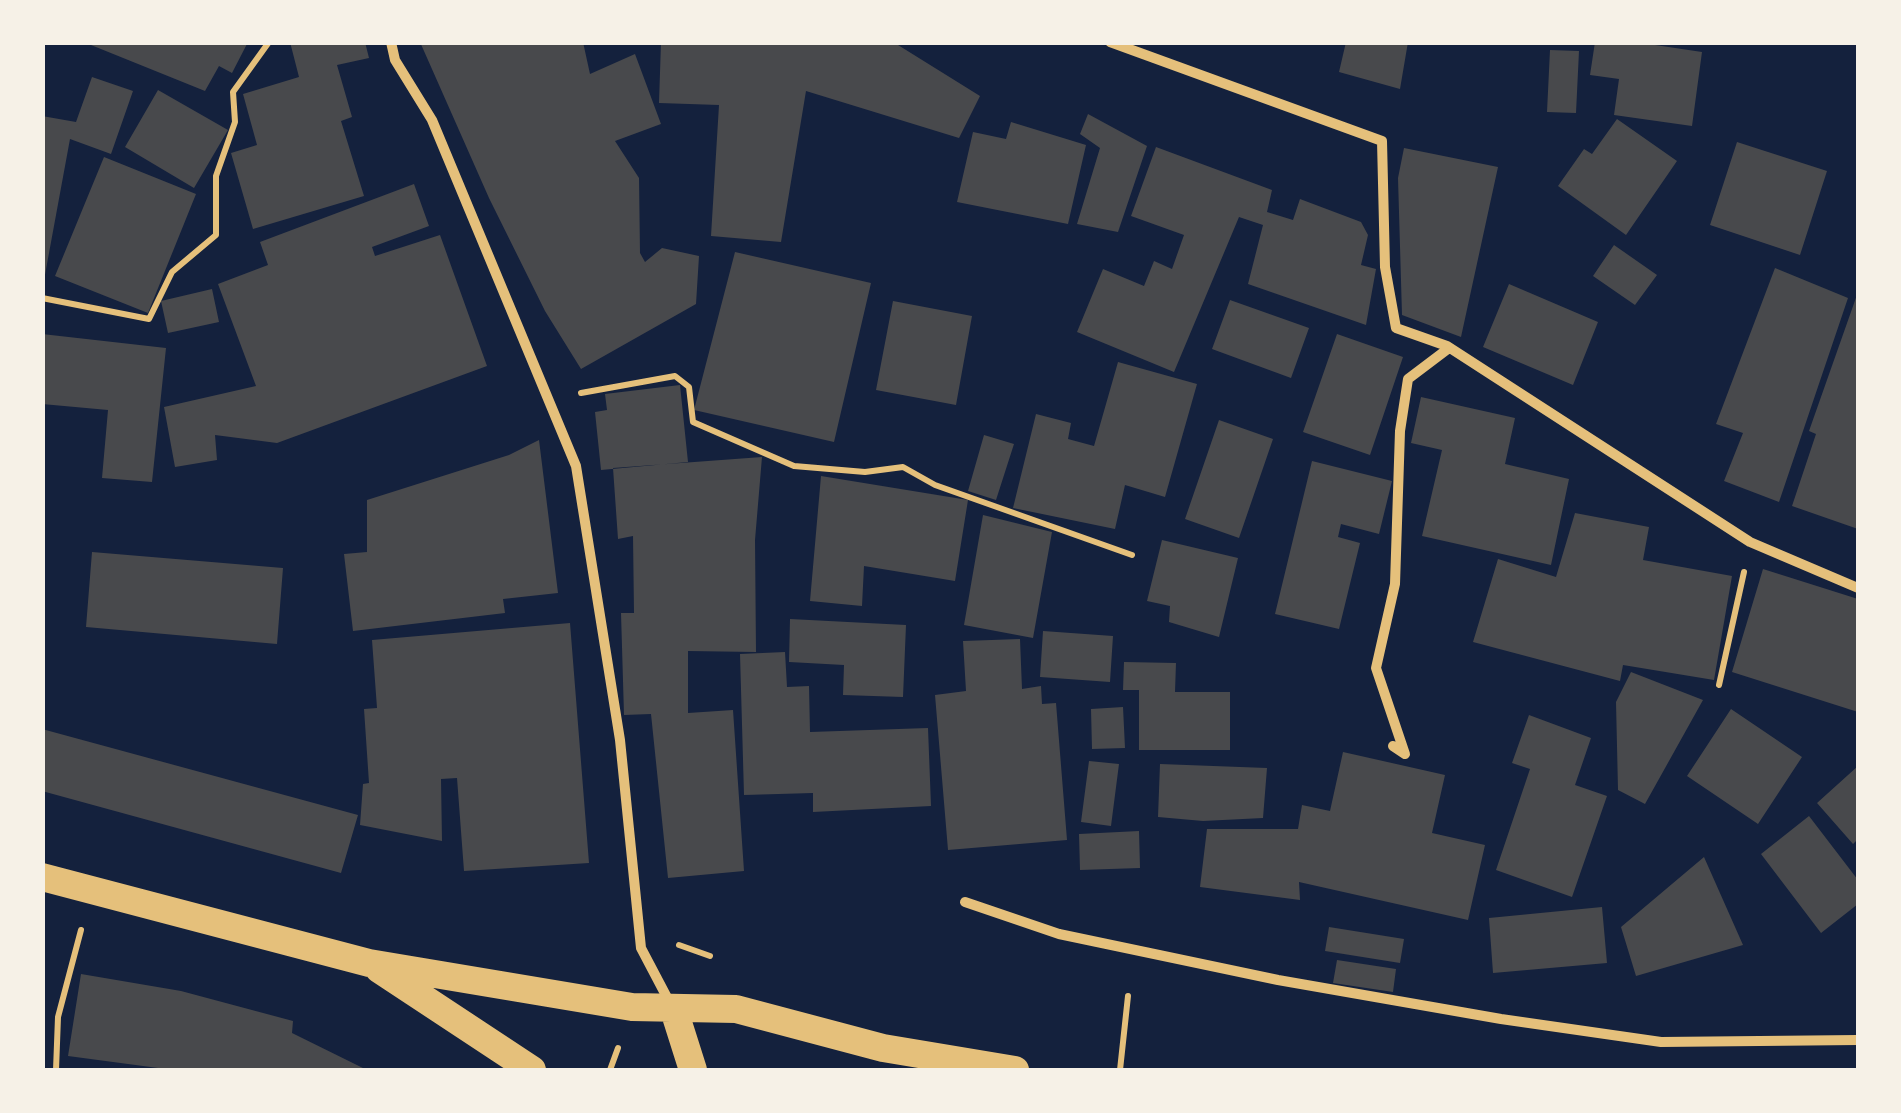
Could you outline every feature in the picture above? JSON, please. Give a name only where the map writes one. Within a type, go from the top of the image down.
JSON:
[{"type":"highway","points":[[42,877],[369,963],[674,1010],[736,1010],[888,1059],[1016,1070]]},
{"type":"highway","points":[[369,963],[532,1070]]},
{"type":"highway","points":[[674,1010],[692,1070]]},
{"type":"street","points":[[391,42],[395,60],[432,120],[576,466],[620,740],[641,948],[674,1010]]},
{"type":"street","points":[[1110,42],[1382,141],[1384,266],[1396,328],[1448,348],[1750,542],[1858,588]]},
{"type":"street","points":[[1393,746],[1406,754],[1376,668],[1394,584],[1400,431],[1408,379],[1448,348]]},
{"type":"street","points":[[965,902],[1077,938],[1278,980],[1502,1019],[1662,1042],[1858,1040]]},
{"type":"path","points":[[42,298],[149,319],[172,272],[216,235],[216,176],[235,122],[233,92],[269,42]]},
{"type":"path","points":[[576,466],[580,394],[675,376],[690,387],[693,422],[794,466],[865,472],[903,467],[936,484],[1132,555]]},
{"type":"path","points":[[1719,685],[1750,542]]},
{"type":"path","points":[[56,1070],[58,1017],[91,890]]},
{"type":"path","points":[[1120,1070],[1128,996]]},
{"type":"building","points":[[248,42],[232,73],[219,66],[205,91],[86,43]]},
{"type":"building","points":[[290,42],[365,42],[369,58],[337,65],[352,117],[341,121],[364,196],[253,229],[231,153],[257,145],[243,94],[299,77]]},
{"type":"building","points":[[420,42],[583,42],[590,74],[635,54],[661,124],[615,141],[639,178],[640,253],[645,262],[662,248],[699,256],[696,304],[581,369],[545,311],[489,198]]},
{"type":"building","points":[[661,42],[882,42],[898,45],[980,96],[959,138],[806,91],[781,242],[711,236],[719,105],[659,103]]},
{"type":"building","points":[[1346,42],[1408,42],[1400,89],[1339,72]]},
{"type":"building","points":[[1595,42],[1635,42],[1702,52],[1692,126],[1614,115],[1619,79],[1590,75]]},
{"type":"building","points":[[1550,50],[1579,51],[1576,113],[1547,112]]},
{"type":"building","points":[[92,77],[133,91],[111,154],[70,139],[42,291],[42,116],[76,122]]},
{"type":"building","points":[[158,90],[228,130],[194,188],[125,147]]},
{"type":"building","points":[[1088,114],[1147,146],[1118,232],[1077,224],[1100,148],[1080,134]]},
{"type":"building","points":[[1617,119],[1677,161],[1626,235],[1558,186],[1584,149],[1592,154]]},
{"type":"building","points":[[1011,122],[1086,145],[1068,224],[957,202],[973,132],[1006,139]]},
{"type":"building","points":[[1737,142],[1827,171],[1800,255],[1710,225]]},
{"type":"building","points":[[1156,147],[1272,190],[1267,212],[1293,220],[1300,199],[1361,222],[1368,235],[1361,265],[1376,269],[1366,325],[1248,284],[1263,225],[1239,217],[1174,372],[1077,332],[1103,269],[1144,286],[1154,261],[1172,269],[1184,235],[1131,216]]},
{"type":"building","points":[[1404,148],[1498,167],[1461,337],[1402,315],[1398,178]]},
{"type":"building","points":[[104,157],[196,194],[148,313],[55,276]]},
{"type":"building","points":[[414,184],[429,226],[372,247],[375,256],[440,235],[487,366],[277,443],[215,435],[217,460],[175,467],[164,407],[256,386],[218,284],[268,265],[260,242]]},
{"type":"building","points":[[1614,245],[1657,275],[1635,305],[1593,276]]},
{"type":"building","points":[[735,252],[871,283],[834,442],[694,410]]},
{"type":"building","points":[[1775,268],[1848,298],[1779,502],[1724,481],[1743,433],[1716,424]]},
{"type":"building","points":[[1509,284],[1598,322],[1573,385],[1483,347]]},
{"type":"building","points":[[212,289],[219,322],[168,333],[161,301]]},
{"type":"building","points":[[1858,292],[1858,529],[1792,506],[1816,434],[1809,431]]},
{"type":"building","points":[[1230,300],[1309,328],[1291,378],[1212,349]]},
{"type":"building","points":[[893,301],[972,316],[956,405],[876,390]]},
{"type":"building","points":[[42,334],[166,348],[152,482],[102,478],[108,410],[42,404]]},
{"type":"building","points":[[1337,334],[1403,357],[1370,455],[1303,432]]},
{"type":"building","points":[[1118,362],[1197,384],[1165,497],[1125,485],[1115,529],[1013,508],[1036,414],[1071,423],[1068,439],[1094,446]]},
{"type":"building","points":[[680,385],[688,462],[601,470],[595,412],[607,410],[605,394]]},
{"type":"building","points":[[1421,397],[1515,418],[1505,464],[1569,479],[1551,565],[1422,536],[1442,450],[1411,443]]},
{"type":"building","points":[[1219,420],[1273,439],[1239,538],[1185,519]]},
{"type":"building","points":[[984,435],[1014,444],[996,500],[968,491]]},
{"type":"building","points":[[539,440],[558,593],[503,599],[505,613],[353,631],[344,554],[367,552],[367,500],[509,455]]},
{"type":"building","points":[[762,457],[755,540],[756,652],[688,651],[688,713],[733,710],[744,871],[668,878],[651,714],[624,715],[621,613],[634,613],[633,536],[618,539],[613,468]]},
{"type":"building","points":[[1312,461],[1392,481],[1379,534],[1341,524],[1338,537],[1360,543],[1339,629],[1275,614]]},
{"type":"building","points":[[821,476],[968,500],[955,581],[864,566],[862,606],[810,601]]},
{"type":"building","points":[[1575,513],[1649,527],[1643,560],[1732,576],[1714,680],[1623,665],[1620,681],[1473,642],[1498,559],[1556,577]]},
{"type":"building","points":[[983,515],[1052,532],[1033,638],[964,625]]},
{"type":"building","points":[[1162,540],[1238,558],[1219,637],[1169,622],[1170,606],[1147,601]]},
{"type":"building","points":[[92,552],[283,568],[277,644],[86,627]]},
{"type":"building","points":[[1763,569],[1858,599],[1858,712],[1732,672]]},
{"type":"building","points":[[790,619],[906,625],[903,697],[843,695],[844,665],[789,662]]},
{"type":"building","points":[[570,623],[589,863],[464,871],[457,778],[441,779],[442,841],[360,825],[363,784],[369,783],[364,709],[377,708],[372,640]]},
{"type":"building","points":[[1043,631],[1113,636],[1110,682],[1040,677]]},
{"type":"building","points":[[1020,639],[1022,689],[1041,686],[1042,704],[1056,703],[1067,840],[948,850],[935,695],[966,691],[963,641]]},
{"type":"building","points":[[785,652],[787,687],[809,686],[810,732],[928,728],[931,806],[813,812],[813,793],[744,795],[740,654]]},
{"type":"building","points":[[1124,662],[1176,663],[1175,692],[1230,692],[1230,750],[1139,750],[1139,690],[1123,690]]},
{"type":"building","points":[[1631,672],[1703,700],[1645,804],[1618,790],[1616,702]]},
{"type":"building","points":[[1123,707],[1125,748],[1092,749],[1091,709]]},
{"type":"building","points":[[1731,709],[1802,757],[1758,824],[1687,776]]},
{"type":"building","points":[[1529,715],[1591,738],[1575,785],[1607,796],[1572,897],[1496,870],[1530,769],[1512,763]]},
{"type":"building","points":[[42,729],[358,815],[341,873],[42,791]]},
{"type":"building","points":[[1343,752],[1445,775],[1432,833],[1485,845],[1468,920],[1299,882],[1300,900],[1200,887],[1207,829],[1298,829],[1302,805],[1330,811]]},
{"type":"building","points":[[1089,761],[1119,764],[1111,826],[1081,822]]},
{"type":"building","points":[[1160,764],[1267,768],[1263,818],[1203,821],[1158,817]]},
{"type":"building","points":[[1858,766],[1858,839],[1853,844],[1817,803]]},
{"type":"building","points":[[1809,816],[1858,880],[1858,904],[1821,933],[1761,854]]},
{"type":"building","points":[[1139,831],[1140,868],[1080,870],[1079,834]]},
{"type":"building","points":[[1704,857],[1743,945],[1636,976],[1621,927]]},
{"type":"building","points":[[1602,907],[1607,963],[1493,973],[1489,918]]},
{"type":"building","points":[[1329,927],[1404,939],[1400,963],[1325,951]]},
{"type":"building","points":[[1337,960],[1396,969],[1393,992],[1333,983]]},
{"type":"building","points":[[81,974],[181,991],[293,1021],[292,1033],[367,1070],[173,1070],[68,1056]]}]
